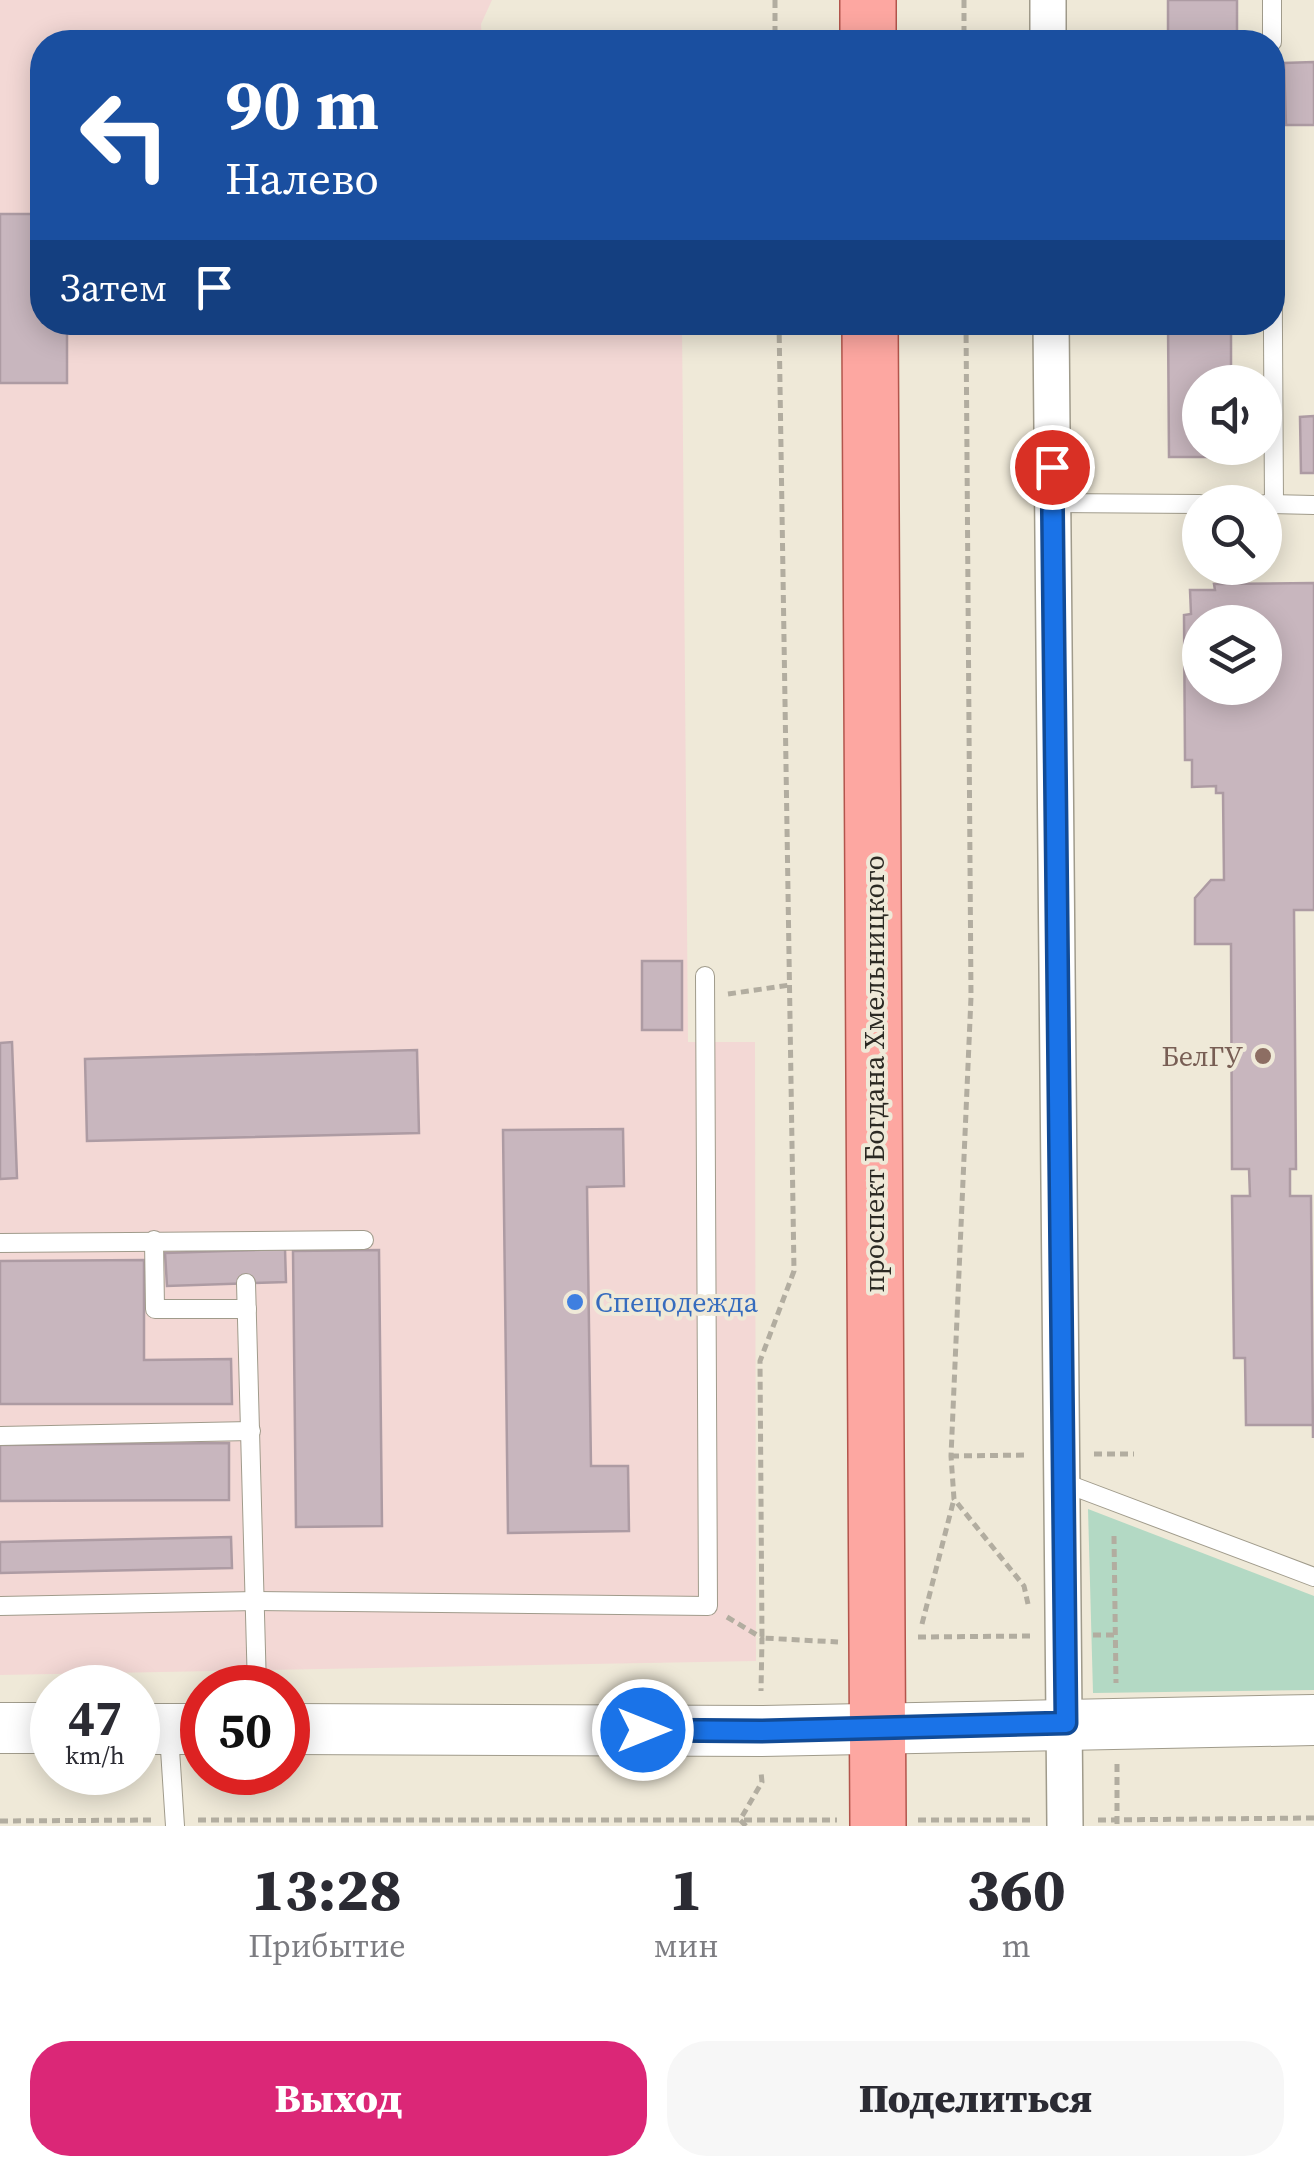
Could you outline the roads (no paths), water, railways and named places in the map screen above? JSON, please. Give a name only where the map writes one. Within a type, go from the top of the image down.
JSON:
[{"type":"main road","points":[[868,0],[868,30]]},
{"type":"main road","name":"проспект Богдана Хмельницкого","points":[[870,335],[898,1640],[878,1728],[878,1823]]},
{"type":"main road","points":[[310,1729],[761,1731],[1314,1720]]},
{"type":"main road","points":[[0,1728],[30,1728]]},
{"type":"street","points":[[1048,0],[1048,30]]},
{"type":"street","points":[[1051,335],[1065,1823]]},
{"type":"lane","points":[[1272,0],[1272,30]]},
{"type":"lane","points":[[1270,485],[1271,335]]},
{"type":"lane","points":[[1052,503],[1182,504]]},
{"type":"lane","points":[[1282,504],[1314,504]]},
{"type":"lane","points":[[0,1606],[256,1601],[708,1606],[705,976]]},
{"type":"lane","points":[[0,1242],[154,1240],[246,1245],[364,1240]]},
{"type":"lane","points":[[154,1240],[154,1309],[248,1309]]},
{"type":"lane","points":[[246,1283],[257,1665]]},
{"type":"lane","points":[[0,1436],[251,1431]]},
{"type":"lane","points":[[1062,1482],[1314,1577]]},
{"type":"lane","points":[[170,1729],[175,1823]]},
{"type":"place","name":"БелГУ","points":[[1263,1056]]},
{"type":"place","name":"Спецодежда","points":[[575,1302]]}]
